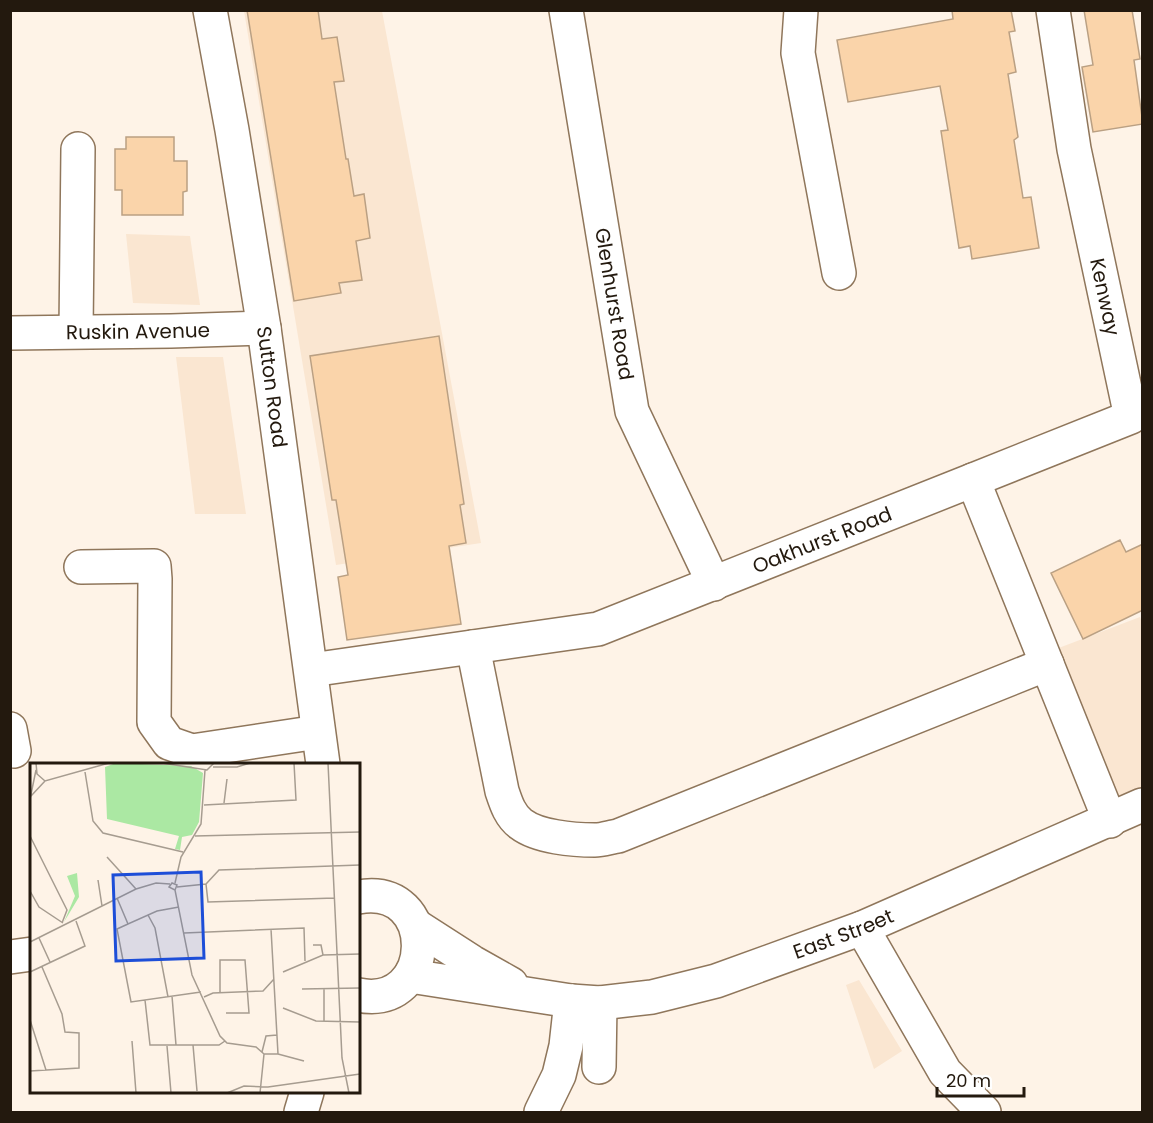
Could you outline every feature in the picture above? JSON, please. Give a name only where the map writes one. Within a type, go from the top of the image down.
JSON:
[{"type":"street","name":"Sutton Road","points":[[210,10],[264,328],[323,763]]},
{"type":"street","name":"Glenhurst Road","points":[[566,10],[632,411],[714,584]]},
{"type":"street","points":[[801,10],[798,53],[839,273]]},
{"type":"street","name":"Kenway","points":[[974,480],[1131,417],[1074,149],[1053,10]]},
{"type":"street","points":[[76,331],[78,149]]},
{"type":"street","name":"Ruskin Avenue","points":[[10,333],[264,328]]},
{"type":"street","name":"Oakhurst Road","points":[[311,670],[598,629],[974,480]]},
{"type":"street","points":[[974,480],[1110,821]]},
{"type":"street","points":[[81,567],[154,566],[154,722],[169,742],[192,750],[318,732]]},
{"type":"street","points":[[473,647],[502,791],[509,810],[520,823],[536,832],[596,841],[618,836],[1047,664]]},
{"type":"street","name":"East Street","points":[[410,976],[585,1002],[652,997],[716,981],[862,928],[1143,805]]},
{"type":"street","points":[[360,897],[369,895],[388,899],[405,909],[416,926],[420,943],[418,961],[410,976],[398,988],[382,995],[360,994]]},
{"type":"street","name":"East Street","points":[[416,926],[472,962],[529,994]]},
{"type":"street","points":[[862,928],[945,1072],[984,1113]]},
{"type":"street","points":[[10,957],[30,954]]},
{"type":"street","points":[[585,1002],[599,1067]]},
{"type":"street","points":[[541,1113],[559,1075],[566,1046],[585,1002]]},
{"type":"street","points":[[301,1113],[307,1093]]},
{"type":"shaded area","points":[[244,11],[382,11],[481,543],[336,565]]},
{"type":"shaded area","points":[[126,234],[190,236],[200,305],[133,303]]},
{"type":"shaded area","points":[[176,357],[223,357],[246,514],[195,514]]},
{"type":"shaded area","points":[[1140,617],[1142,622],[1142,805],[1110,821],[1043,654]]},
{"type":"shaded area","points":[[859,980],[902,1051],[874,1069],[846,985]]},
{"type":"building","points":[[247,10],[318,10],[322,39],[337,37],[344,81],[334,82],[346,159],[348,159],[354,196],[364,194],[370,238],[356,241],[362,280],[339,283],[341,293],[294,301]]},
{"type":"building","points":[[952,10],[1011,10],[1015,31],[1009,32],[1016,72],[1008,74],[1018,137],[1014,140],[1023,198],[1031,197],[1039,248],[972,259],[970,246],[959,248],[941,131],[948,130],[940,86],[848,102],[837,40],[953,19]]},
{"type":"building","points":[[1084,10],[1132,10],[1140,59],[1134,60],[1143,124],[1093,132],[1082,67],[1093,65]]},
{"type":"building","points":[[126,137],[174,137],[174,161],[187,161],[187,191],[183,192],[183,215],[122,215],[122,190],[115,190],[115,149],[126,149]]},
{"type":"building","points":[[439,336],[464,504],[460,505],[466,543],[449,546],[461,624],[347,640],[338,577],[348,575],[336,500],[332,500],[310,356]]},
{"type":"building","points":[[1120,540],[1126,552],[1143,544],[1143,610],[1083,639],[1051,573]]}]
